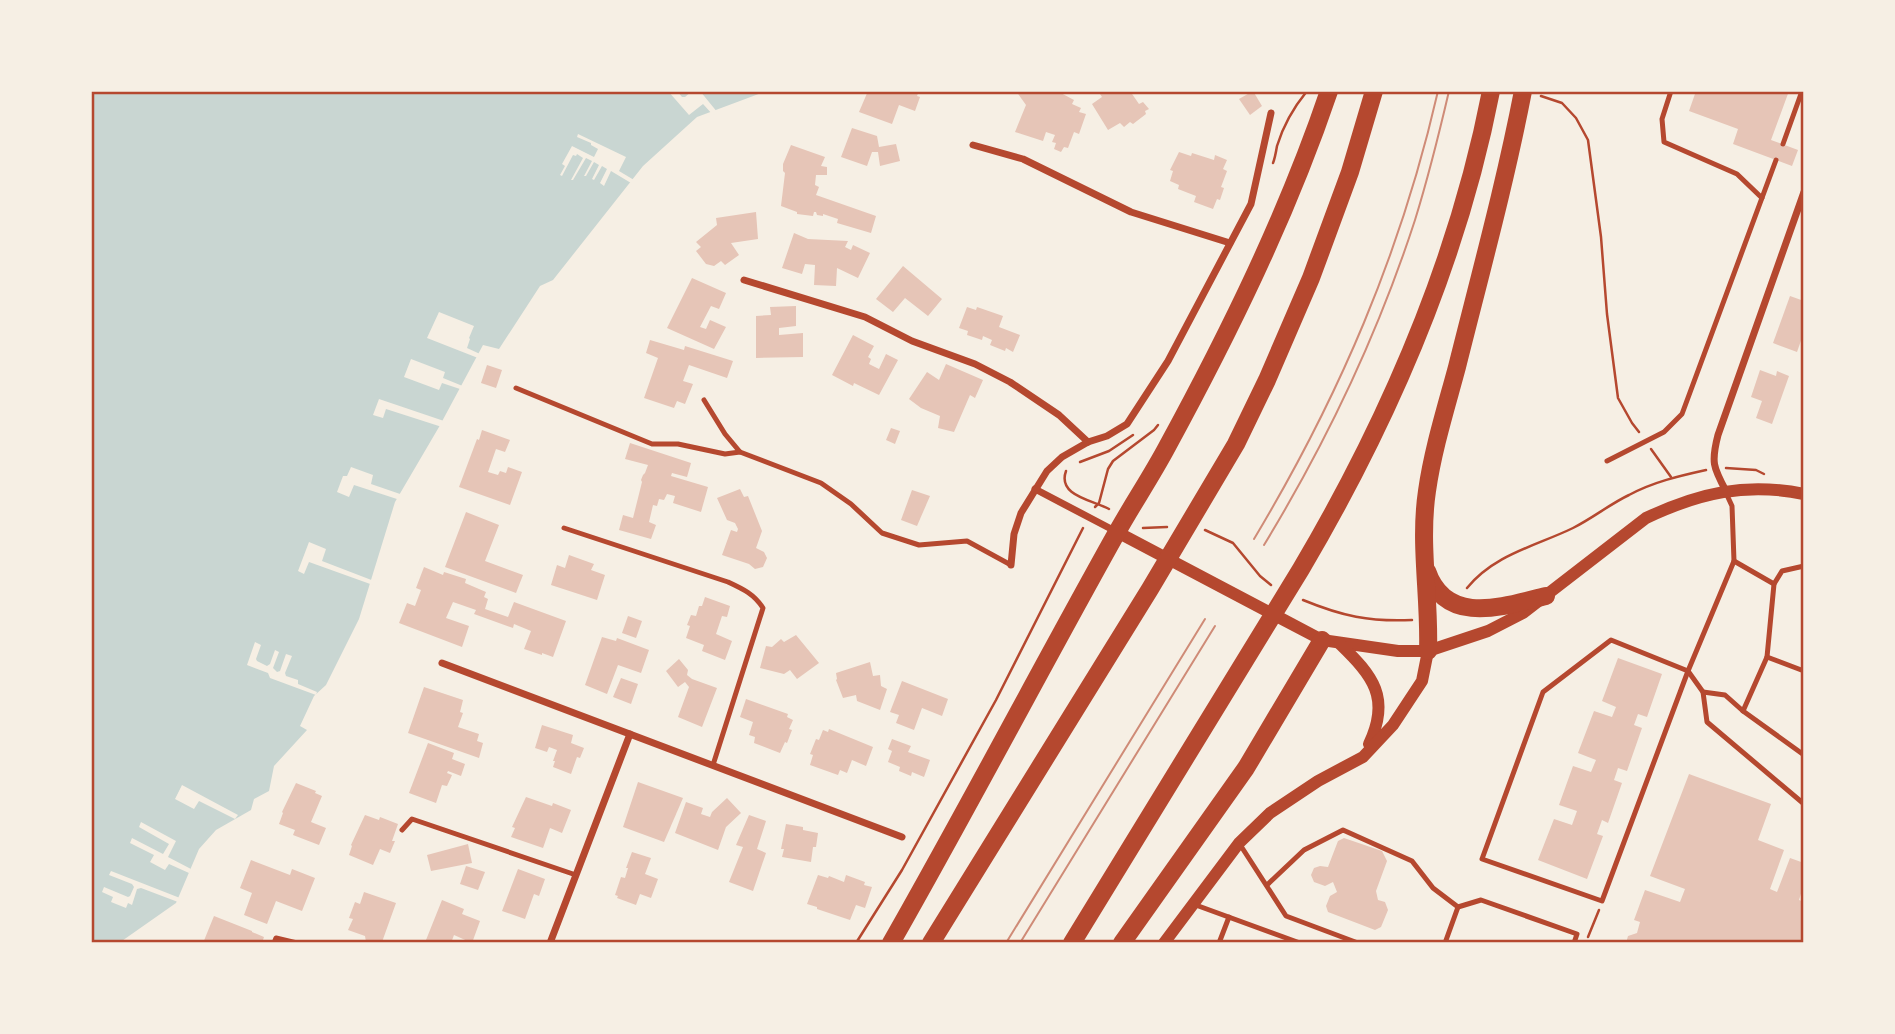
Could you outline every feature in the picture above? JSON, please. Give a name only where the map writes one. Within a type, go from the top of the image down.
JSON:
[{"type":"highway","points":[[931,943],[1136,612],[1236,444],[1311,278],[1350,172],[1374,91]]},
{"type":"highway","points":[[1072,943],[1346,491],[1395,390],[1432,300],[1479,145],[1491,91]]},
{"type":"highway","points":[[1428,651],[1426,494],[1434,449],[1510,153],[1531,93]]},
{"type":"highway","points":[[891,943],[1117,532],[1167,447],[1254,276],[1284,209],[1327,97]]},
{"type":"highway","points":[[1425,564],[1437,589],[1447,599],[1465,607],[1486,609],[1546,596]]},
{"type":"highway","points":[[1122,943],[1331,642]]},
{"type":"street","points":[[1011,565],[1014,534],[1020,513],[1046,471],[1062,457],[1126,424],[1168,361],[1251,204],[1271,113]]},
{"type":"street","points":[[973,145],[1023,159],[1131,212],[1230,243]]},
{"type":"street","points":[[1726,491],[1714,468],[1713,454],[1804,192]]},
{"type":"street","points":[[744,280],[865,317],[912,341],[975,364],[1010,382],[1059,415],[1088,442]]},
{"type":"street","points":[[1035,489],[1301,629],[1331,642],[1398,651],[1428,651],[1488,631],[1523,613],[1646,518],[1688,499],[1744,489],[1768,488],[1804,494]]},
{"type":"street","points":[[1331,642],[1369,674],[1379,696],[1376,729],[1363,757]]},
{"type":"street","points":[[1164,943],[1239,843],[1270,813],[1318,781],[1363,757],[1393,725],[1422,681],[1428,651]]},
{"type":"street","points":[[442,663],[902,837]]},
{"type":"street","points":[[550,943],[631,734]]},
{"type":"lane","points":[[1671,91],[1662,119],[1664,142],[1737,174],[1762,198]]},
{"type":"lane","points":[[1783,144],[1802,91]]},
{"type":"lane","points":[[1607,461],[1664,432],[1682,414],[1776,160]]},
{"type":"lane","points":[[516,387],[652,444],[678,444],[725,454],[740,452],[821,483],[851,504],[882,533],[919,545],[967,541],[1011,565]]},
{"type":"lane","points":[[704,400],[740,452]]},
{"type":"lane","points":[[1726,491],[1732,506],[1734,561],[1689,671],[1602,901],[1482,859],[1543,692],[1611,640],[1689,671],[1703,692],[1707,722],[1804,804]]},
{"type":"lane","points":[[564,528],[728,582],[750,592],[763,608],[713,765]]},
{"type":"lane","points":[[1734,561],[1774,584]]},
{"type":"lane","points":[[1743,711],[1767,657],[1774,584],[1782,571],[1804,566]]},
{"type":"lane","points":[[1767,657],[1804,671]]},
{"type":"lane","points":[[1703,692],[1725,695],[1804,755]]},
{"type":"lane","points":[[402,830],[412,819],[576,875]]},
{"type":"lane","points":[[1267,884],[1304,850],[1343,830],[1412,861],[1433,888],[1458,907]]},
{"type":"lane","points":[[1239,843],[1286,916],[1358,943]]},
{"type":"lane","points":[[1458,907],[1481,901],[1577,934],[1574,943]]},
{"type":"lane","points":[[1194,904],[1300,943]]},
{"type":"lane","points":[[1445,943],[1458,907]]},
{"type":"lane","points":[[1219,943],[1229,917]]},
{"type":"lane","points":[[274,943],[276,938],[297,943]]},
{"type":"path","points":[[1531,93],[1562,103],[1576,118],[1588,140],[1618,397],[1632,423],[1671,477]]},
{"type":"path","points":[[1094,508],[1099,503],[1108,469],[1113,461],[1154,430],[1163,418]]},
{"type":"path","points":[[1465,591],[1486,568],[1511,554],[1572,528],[1628,495],[1671,477],[1714,468],[1741,467],[1755,470],[1767,477]]},
{"type":"path","points":[[1141,528],[1172,527]]},
{"type":"path","points":[[1198,528],[1233,543],[1260,576],[1272,586]]},
{"type":"path","points":[[856,943],[902,870],[989,712],[1080,533]]},
{"type":"path","points":[[1300,598],[1350,617],[1385,621],[1415,620]]},
{"type":"path","points":[[1586,943],[1602,901]]},
{"type":"shaded area","points":[[91,91],[767,91],[697,117],[643,166],[553,280],[540,286],[499,349],[483,345],[395,502],[359,619],[326,685],[314,696],[300,726],[307,730],[274,766],[269,791],[254,799],[251,810],[216,830],[199,849],[176,903],[119,943],[91,943]]},
{"type":"pier","points":[[668,91],[677,91],[685,97],[692,91],[700,91],[718,113],[713,115],[703,104],[689,115]]},
{"type":"pier","points":[[578,134],[626,157],[619,171],[634,180],[631,183],[611,171],[604,186],[600,183],[607,169],[602,166],[594,180],[592,179],[599,165],[594,162],[584,176],[592,161],[586,158],[571,180],[583,158],[577,154],[573,155],[562,176],[560,175],[565,166],[562,164],[572,146],[594,157],[598,149],[577,137]]},
{"type":"pier","points":[[439,312],[474,326],[467,348],[480,354],[478,358],[427,338]]},
{"type":"pier","points":[[411,359],[445,372],[443,378],[465,387],[463,390],[442,383],[439,390],[404,377]]},
{"type":"pier","points":[[379,399],[444,421],[442,427],[386,409],[383,418],[373,415]]},
{"type":"pier","points":[[351,467],[373,475],[371,484],[403,495],[400,500],[354,485],[349,497],[337,492],[343,476],[347,476]]},
{"type":"pier","points":[[309,542],[326,549],[322,561],[374,581],[373,585],[309,562],[304,574],[298,571]]},
{"type":"pier","points":[[255,642],[261,645],[257,661],[267,666],[275,650],[279,652],[273,668],[277,672],[280,671],[286,654],[292,656],[286,676],[317,692],[316,695],[270,678],[268,673],[247,665]]},
{"type":"pier","points":[[182,785],[238,815],[235,819],[199,801],[194,809],[175,799]]},
{"type":"pier","points":[[141,822],[176,841],[168,857],[191,869],[189,873],[169,864],[165,870],[150,862],[154,855],[130,843],[132,838],[163,854],[169,844],[139,827]]},
{"type":"pier","points":[[111,871],[180,898],[178,902],[141,888],[137,889],[132,905],[128,903],[126,908],[111,902],[113,897],[102,892],[104,887],[128,897],[134,887],[109,875]]},
{"type":"building","points":[[868,91],[919,91],[917,96],[920,97],[915,111],[899,105],[892,124],[859,112]]},
{"type":"building","points":[[1016,91],[1059,92],[1074,100],[1072,104],[1081,108],[1079,112],[1086,114],[1079,134],[1074,132],[1068,148],[1064,147],[1061,152],[1054,149],[1056,143],[1052,142],[1055,135],[1046,132],[1043,141],[1015,132],[1026,105]]},
{"type":"building","points":[[1105,91],[1123,91],[1125,94],[1130,91],[1139,104],[1143,102],[1149,109],[1133,124],[1130,122],[1124,127],[1120,123],[1108,130],[1092,104],[1102,97],[1100,94]]},
{"type":"building","points":[[1253,91],[1262,106],[1250,115],[1239,99]]},
{"type":"building","points":[[1696,91],[1789,91],[1771,140],[1798,150],[1792,166],[1733,144],[1738,129],[1689,111]]},
{"type":"building","points":[[852,128],[877,136],[879,147],[896,144],[900,161],[880,166],[878,152],[872,152],[867,166],[841,157]]},
{"type":"building","points":[[791,145],[825,157],[821,166],[827,167],[827,175],[816,175],[815,185],[819,187],[816,195],[876,216],[871,233],[837,223],[838,219],[823,214],[797,214],[781,206],[785,173],[783,164]]},
{"type":"building","points":[[1179,152],[1214,160],[1215,155],[1227,160],[1223,169],[1227,171],[1221,187],[1224,188],[1213,209],[1194,202],[1196,196],[1178,189],[1179,185],[1170,181],[1173,171],[1170,170]]},
{"type":"building","points":[[756,212],[758,239],[731,243],[739,255],[725,265],[721,261],[714,266],[706,264],[696,251],[701,247],[696,242],[717,225],[716,218]]},
{"type":"building","points":[[794,233],[808,239],[848,241],[845,247],[851,250],[853,245],[870,253],[858,278],[837,268],[836,286],[814,285],[815,265],[805,264],[802,274],[782,268]]},
{"type":"building","points":[[903,266],[942,299],[928,316],[905,298],[893,312],[876,299]]},
{"type":"building","points":[[692,278],[726,293],[719,309],[711,306],[700,327],[706,329],[710,320],[726,327],[714,349],[667,328]]},
{"type":"building","points":[[1790,296],[1804,301],[1804,332],[1797,352],[1773,343]]},
{"type":"building","points":[[796,306],[796,326],[779,328],[779,335],[803,333],[803,357],[756,358],[756,316],[771,315],[770,307]]},
{"type":"building","points":[[967,307],[976,310],[977,307],[1003,316],[999,327],[1020,335],[1013,352],[990,345],[992,340],[983,336],[982,340],[967,335],[968,331],[959,328]]},
{"type":"building","points":[[853,335],[874,346],[868,357],[871,359],[869,364],[879,369],[886,354],[898,360],[879,395],[832,375]]},
{"type":"building","points":[[650,340],[684,350],[685,346],[733,361],[727,378],[689,365],[683,381],[693,384],[685,404],[677,401],[674,408],[644,398],[658,358],[646,353]]},
{"type":"building","points":[[946,364],[983,380],[975,398],[970,395],[954,432],[938,428],[940,416],[921,408],[909,399],[927,372],[939,380]]},
{"type":"building","points":[[487,365],[502,370],[496,388],[481,383]]},
{"type":"building","points":[[1760,370],[1776,376],[1777,371],[1789,376],[1772,424],[1756,418],[1762,401],[1751,397]]},
{"type":"building","points":[[891,428],[900,431],[895,444],[886,440]]},
{"type":"building","points":[[482,430],[510,440],[505,452],[496,449],[488,472],[498,475],[500,471],[506,473],[508,467],[522,472],[510,505],[459,487]]},
{"type":"building","points":[[630,443],[691,463],[687,477],[672,473],[671,476],[708,487],[701,512],[673,503],[675,496],[667,494],[664,500],[659,499],[657,506],[653,505],[649,522],[656,525],[651,539],[619,530],[623,515],[633,518],[641,480],[648,465],[625,459]]},
{"type":"building","points":[[740,489],[744,497],[748,496],[762,531],[756,548],[764,552],[767,558],[763,567],[755,569],[749,564],[722,555],[731,530],[737,532],[738,529],[735,523],[727,520],[717,498]]},
{"type":"building","points":[[912,490],[930,496],[917,526],[901,520]]},
{"type":"building","points":[[466,512],[499,525],[485,561],[523,575],[516,593],[445,567]]},
{"type":"building","points":[[569,555],[594,564],[591,570],[605,575],[597,600],[551,585],[557,565],[565,568]]},
{"type":"building","points":[[424,567],[443,575],[444,572],[466,579],[465,583],[486,592],[484,597],[488,599],[485,609],[508,617],[514,602],[566,621],[553,657],[524,649],[531,631],[514,624],[513,628],[474,614],[476,610],[453,602],[446,618],[469,626],[462,647],[399,623],[407,603],[415,606],[421,590],[416,588]]},
{"type":"building","points":[[705,597],[730,606],[727,617],[722,616],[716,634],[732,641],[725,660],[702,651],[704,645],[686,638],[691,615],[696,616]]},
{"type":"building","points":[[628,616],[642,621],[636,638],[622,633]]},
{"type":"building","points":[[796,635],[819,663],[797,679],[790,670],[784,674],[760,668],[766,646],[772,647],[781,639],[784,642]]},
{"type":"building","points":[[602,637],[616,641],[617,638],[649,650],[641,673],[618,665],[607,694],[585,685]]},
{"type":"building","points":[[1618,658],[1662,674],[1647,717],[1638,714],[1634,725],[1642,728],[1627,771],[1618,768],[1614,780],[1622,783],[1608,823],[1602,820],[1597,834],[1603,836],[1587,879],[1538,860],[1554,819],[1572,825],[1577,811],[1559,805],[1573,766],[1591,772],[1596,760],[1578,753],[1594,711],[1612,717],[1616,707],[1602,701]]},
{"type":"building","points":[[679,659],[692,679],[717,688],[702,727],[678,717],[689,687],[685,682],[678,687],[666,671]]},
{"type":"building","points":[[870,662],[873,676],[880,675],[881,686],[887,689],[880,710],[857,701],[856,695],[843,698],[836,680],[836,673]]},
{"type":"building","points":[[621,678],[638,684],[631,704],[613,697]]},
{"type":"building","points":[[902,681],[948,699],[942,716],[922,708],[914,730],[896,723],[899,715],[890,712]]},
{"type":"building","points":[[424,687],[463,700],[460,712],[463,713],[458,727],[479,734],[477,741],[483,743],[479,758],[408,733]]},
{"type":"building","points":[[746,699],[788,714],[787,717],[793,720],[787,743],[785,742],[780,753],[754,743],[755,737],[749,735],[753,722],[740,717]]},
{"type":"building","points":[[542,725],[573,735],[571,743],[584,748],[580,758],[577,757],[571,774],[553,767],[557,750],[549,747],[547,752],[535,748]]},
{"type":"building","points":[[829,729],[873,747],[866,766],[852,760],[847,773],[840,770],[838,775],[810,765],[813,755],[810,754],[816,739],[819,740],[823,730],[828,732]]},
{"type":"building","points":[[892,739],[911,746],[908,752],[930,760],[924,777],[899,771],[900,767],[888,762],[892,751],[888,749]]},
{"type":"building","points":[[428,743],[454,753],[452,759],[465,764],[461,776],[448,771],[447,773],[452,775],[447,786],[442,785],[436,803],[409,793]]},
{"type":"building","points":[[1689,774],[1771,804],[1758,840],[1784,850],[1770,889],[1777,892],[1790,858],[1804,863],[1804,884],[1799,900],[1804,902],[1804,943],[1626,943],[1628,936],[1637,933],[1640,922],[1634,920],[1645,890],[1680,902],[1685,889],[1650,876]]},
{"type":"building","points":[[638,782],[683,798],[664,842],[623,827]]},
{"type":"building","points":[[296,783],[322,796],[311,822],[326,828],[319,845],[293,835],[295,830],[279,824]]},
{"type":"building","points":[[526,797],[571,810],[562,833],[550,828],[543,848],[511,837],[515,828],[512,827]]},
{"type":"building","points":[[727,798],[741,813],[726,827],[718,850],[675,833],[686,802],[703,808],[701,814],[710,817]]},
{"type":"building","points":[[365,815],[398,824],[390,853],[380,849],[373,865],[349,855]]},
{"type":"building","points":[[749,815],[766,821],[757,849],[766,853],[753,891],[729,882],[743,847],[736,845]]},
{"type":"building","points":[[786,824],[818,833],[811,862],[782,857]]},
{"type":"building","points":[[1344,838],[1382,851],[1387,861],[1376,891],[1378,900],[1385,902],[1388,910],[1381,927],[1375,930],[1328,912],[1326,906],[1330,896],[1337,892],[1333,882],[1325,886],[1314,882],[1311,875],[1314,868],[1328,867],[1338,841]]},
{"type":"building","points":[[468,844],[472,863],[431,871],[427,855]]},
{"type":"building","points":[[632,852],[651,858],[645,874],[658,879],[651,898],[640,894],[636,905],[615,895],[621,877],[625,878]]},
{"type":"building","points":[[251,860],[290,875],[292,869],[315,878],[302,911],[276,901],[267,924],[244,915],[252,893],[240,888]]},
{"type":"building","points":[[466,866],[485,872],[478,890],[460,884]]},
{"type":"building","points":[[518,869],[545,879],[539,896],[534,894],[525,919],[502,911]]},
{"type":"building","points":[[818,875],[844,882],[846,875],[865,882],[864,885],[872,887],[865,908],[856,905],[850,920],[807,904]]},
{"type":"building","points":[[364,892],[396,903],[380,943],[366,942],[365,936],[348,930],[353,919],[349,918],[355,902],[360,904]]},
{"type":"building","points":[[442,900],[464,909],[462,914],[480,921],[472,943],[454,935],[451,943],[431,943],[426,940]]},
{"type":"building","points":[[214,916],[264,937],[262,943],[203,943]]},
{"type":"tram line","points":[[1254,539],[1313,432],[1364,322],[1406,209],[1438,91]]},
{"type":"tram line","points":[[1264,545],[1309,467],[1349,387],[1385,305],[1420,204],[1449,91]]},
{"type":"tram line","points":[[1006,943],[1205,619]]},
{"type":"tram line","points":[[1020,943],[1215,626]]}]
